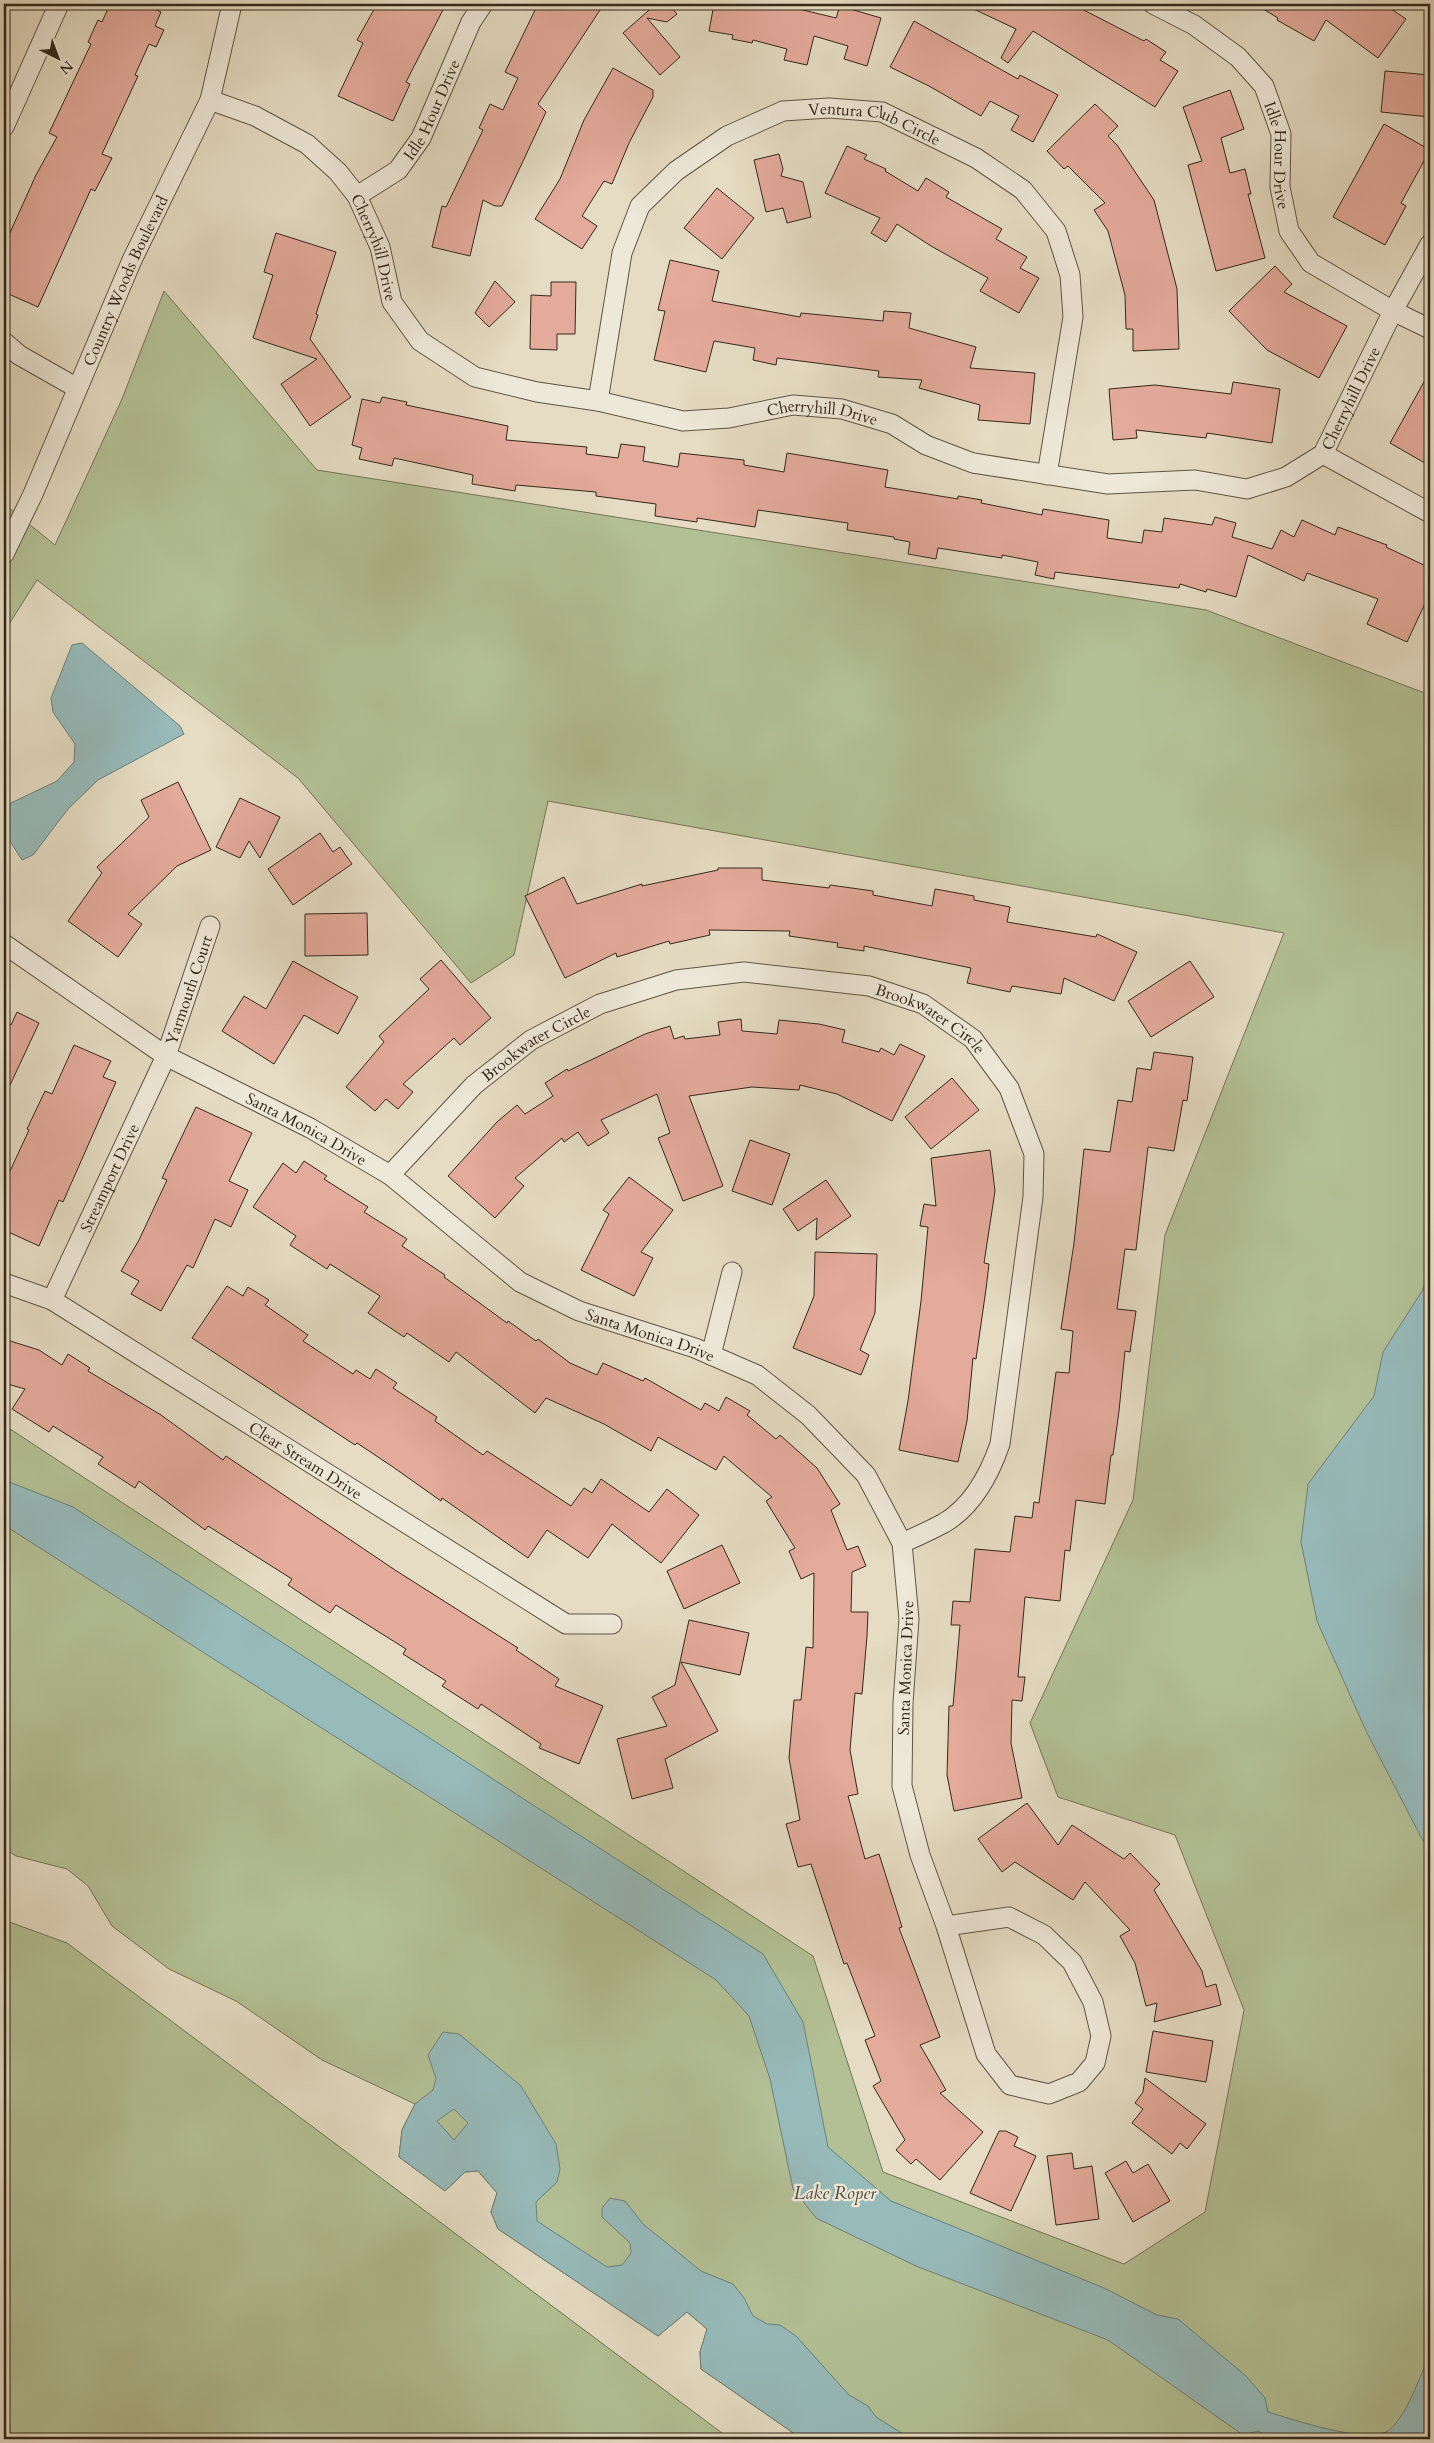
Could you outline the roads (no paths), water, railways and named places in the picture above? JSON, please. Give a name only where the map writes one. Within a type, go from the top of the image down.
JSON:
[{"type":"street","points":[[4,127],[59,4]]},
{"type":"street","name":"Country Woods Boulevard","points":[[4,554],[33,494],[132,260],[210,100],[232,4]]},
{"type":"street","name":"Idle Hour Drive","points":[[357,196],[398,170],[421,138],[471,22],[483,4]]},
{"type":"street","name":"Idle Hour Drive","points":[[1152,4],[1194,25],[1223,46],[1238,57],[1264,86],[1280,134],[1280,187],[1289,231],[1311,263],[1393,311],[1430,329]]},
{"type":"street","name":"Cherryhill Drive","points":[[210,100],[255,116],[306,144],[338,172],[357,196],[380,246],[392,302],[420,341],[475,377],[537,392],[598,401],[683,421],[729,418],[793,405],[842,409],[892,424],[926,445],[973,463],[1108,484],[1195,480],[1247,489],[1286,477],[1323,454],[1393,311],[1430,244]]},
{"type":"street","name":"Ventura Club Circle","points":[[598,401],[622,253],[640,206],[676,171],[727,136],[783,111],[829,108],[882,112],[976,158],[1023,190],[1056,231],[1070,275],[1074,317],[1047,475]]},
{"type":"street","points":[[4,342],[19,355],[77,388]]},
{"type":"street","points":[[1323,454],[1430,513]]},
{"type":"street","name":"Yarmouth Court","points":[[166,1056],[210,926]]},
{"type":"street","name":"Santa Monica Drive","points":[[4,930],[29,962]]},
{"type":"street","name":"Santa Monica Drive","points":[[4,944],[166,1056],[310,1128],[390,1175],[520,1282],[579,1311],[711,1355],[757,1374],[808,1415],[866,1474],[902,1543],[909,1619],[903,1703],[902,1786],[920,1856],[946,1926],[986,2054],[1010,2084],[1049,2094],[1079,2082],[1096,2063],[1101,2036],[1093,2002],[1072,1962],[1044,1935],[1009,1917],[946,1926]]},
{"type":"street","name":"Brookwater Circle","points":[[390,1175],[474,1084],[531,1040],[600,1004],[676,980],[744,972],[869,986],[923,1004],[973,1038],[1009,1088],[1034,1154],[1033,1197],[1000,1444],[990,1471],[969,1501],[946,1522],[902,1543]]},
{"type":"street","name":"Streamport Drive","points":[[52,1300],[166,1056]]},
{"type":"street","points":[[711,1355],[732,1272]]},
{"type":"street","name":"Clear Stream Drive","points":[[4,1283],[52,1300],[566,1624],[612,1624]]},
{"type":"water","points":[[82,643],[180,726],[184,734],[98,780],[68,809],[33,855],[22,860],[4,832],[4,814],[11,803],[57,781],[74,762],[75,744],[53,712],[51,698],[72,645]]},
{"type":"water","points":[[1430,1267],[1430,1850],[1422,1839],[1366,1731],[1317,1621],[1301,1542],[1308,1484],[1374,1396],[1383,1352],[1422,1291]]},
{"type":"water","name":"Lake Roper","points":[[4,1480],[73,1507],[763,1954],[803,2022],[828,2147],[891,2201],[1104,2288],[1157,2315],[1178,2319],[1246,2376],[1265,2398],[1268,2412],[1311,2425],[1362,2435],[1375,2435],[1386,2432],[1393,2427],[1406,2408],[1430,2353],[1430,2439],[1273,2439],[1258,2431],[1243,2435],[1108,2340],[916,2266],[816,2218],[793,2189],[770,2079],[749,2016],[716,1980],[4,1525]]},
{"type":"water","points":[[443,2032],[459,2034],[521,2086],[556,2144],[560,2169],[557,2182],[536,2202],[537,2221],[607,2267],[622,2265],[631,2253],[630,2243],[602,2217],[602,2208],[610,2198],[625,2201],[643,2224],[701,2271],[733,2284],[744,2298],[753,2316],[767,2324],[780,2325],[796,2336],[849,2395],[868,2406],[876,2417],[911,2439],[802,2439],[701,2369],[700,2352],[707,2329],[687,2312],[658,2336],[498,2229],[491,2212],[497,2193],[478,2171],[465,2172],[445,2191],[399,2157],[402,2130],[415,2104],[433,2090],[436,2078],[428,2055]],"holes":[[[454,2109],[468,2123],[454,2140],[437,2121]]]}]
